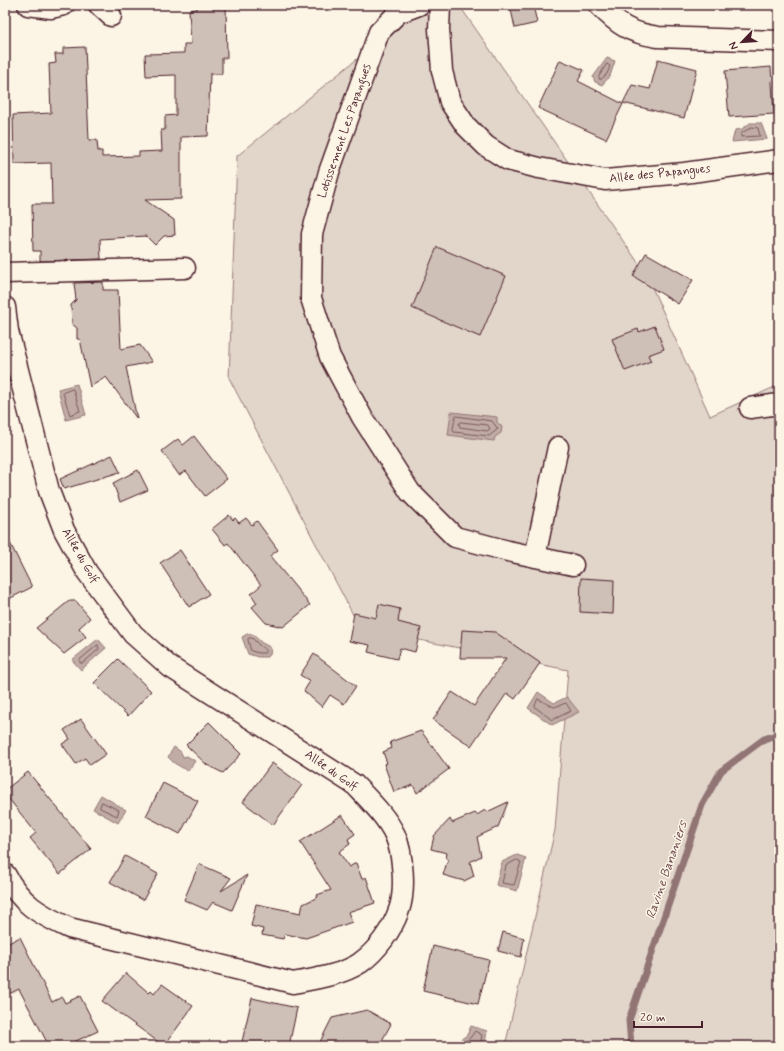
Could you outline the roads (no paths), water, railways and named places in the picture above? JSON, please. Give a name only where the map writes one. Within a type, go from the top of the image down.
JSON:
[{"type":"street","points":[[28,5],[51,8],[64,5]]},
{"type":"street","name":"Lotissement Les Papangues","points":[[419,5],[398,13],[379,32],[329,172],[312,234],[311,298],[330,357],[362,417],[410,492],[455,537],[573,566]]},
{"type":"street","name":"Allée des Papangues","points":[[440,5],[439,29],[442,71],[450,102],[466,126],[486,146],[508,160],[539,168],[605,180],[684,173],[779,160]]},
{"type":"street","points":[[599,5],[613,19],[628,30],[643,34],[779,41]]},
{"type":"street","points":[[5,273],[185,268]]},
{"type":"street","name":"Allée du Golf","points":[[5,307],[8,331],[49,491],[64,530],[87,572],[133,634],[170,667],[355,785],[376,808],[395,835],[404,870],[400,909],[384,939],[359,963],[328,976],[293,983],[69,928],[46,918],[29,907],[12,888],[5,874]]},
{"type":"street","points":[[750,408],[779,404]]},
{"type":"street","points":[[535,557],[558,447]]},
{"type":"water","points":[[607,58],[615,61],[610,76],[602,85],[595,82],[593,77]]},
{"type":"water","points":[[750,123],[761,123],[767,139],[732,142],[735,130],[742,129]]},
{"type":"water","points":[[77,384],[86,415],[66,420],[58,389]]},
{"type":"water","points":[[451,412],[497,417],[497,422],[502,427],[501,433],[495,437],[494,441],[448,435]]},
{"type":"water","points":[[247,634],[252,634],[262,643],[270,647],[271,652],[268,657],[258,657],[248,654],[242,637]]},
{"type":"water","points":[[98,639],[106,648],[81,670],[72,660]]},
{"type":"water","points":[[538,692],[554,703],[567,697],[579,712],[552,725],[528,708]]},
{"type":"water","points":[[174,747],[181,752],[183,757],[187,756],[195,761],[188,771],[174,763],[168,757]]},
{"type":"water","points":[[101,795],[126,810],[118,823],[93,809]]},
{"type":"water","points":[[517,855],[526,858],[517,891],[496,885],[502,862]]},
{"type":"water","points":[[471,1026],[487,1031],[485,1044],[482,1046],[452,1046],[467,1035]]},
{"type":"waterway","name":"Ravine Bananiers","points":[[631,1046],[629,1020],[702,805],[721,771],[764,739],[779,734]]}]
